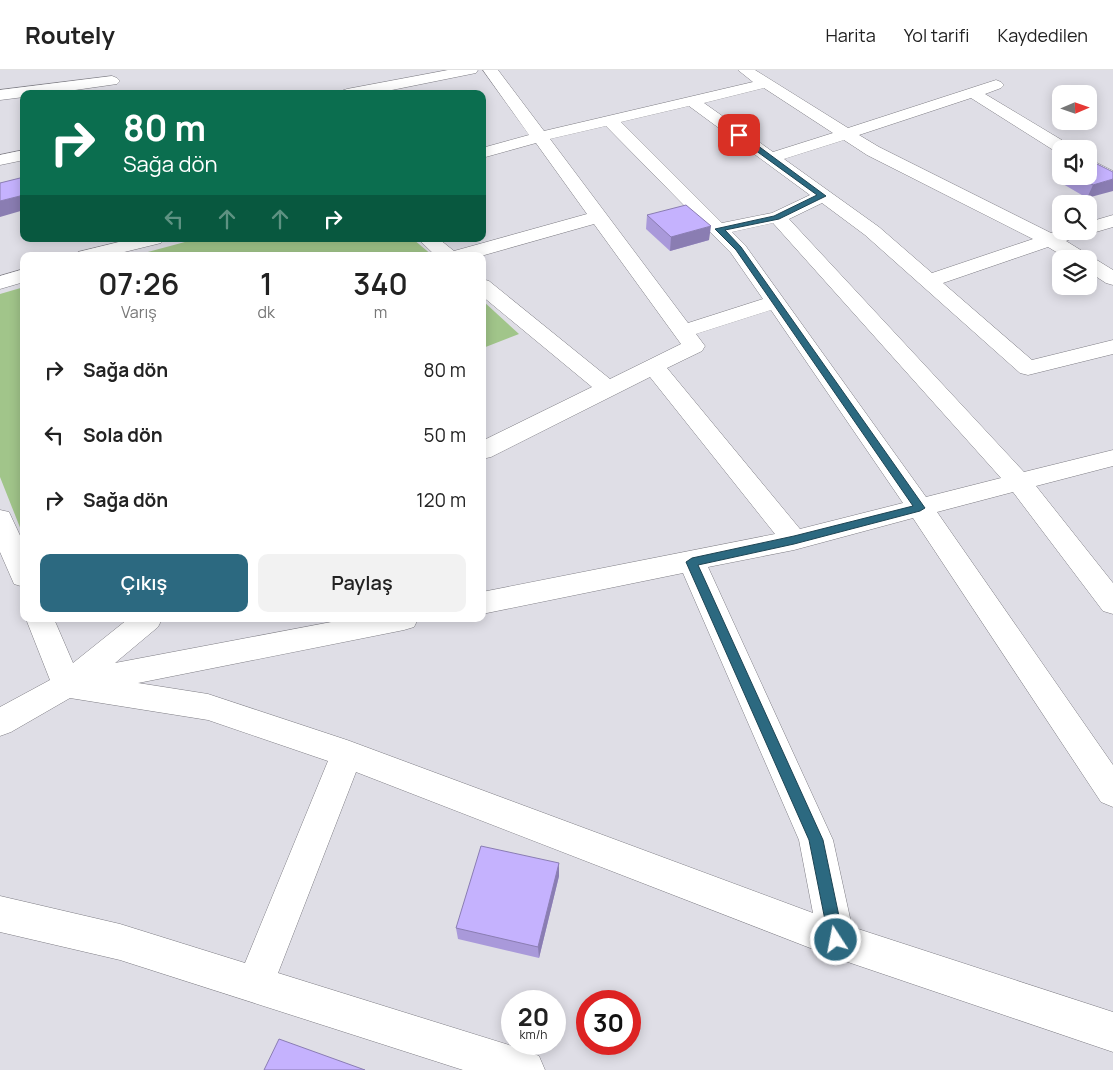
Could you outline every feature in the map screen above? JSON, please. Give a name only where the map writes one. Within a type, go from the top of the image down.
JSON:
[{"type":"street","points":[[368,90],[471,70]]},
{"type":"street","points":[[486,449],[694,346],[490,70]]},
{"type":"street","points":[[745,70],[873,151],[1049,239],[1067,250]]},
{"type":"street","points":[[43,90],[112,82]]},
{"type":"street","points":[[486,152],[539,137],[767,83]]},
{"type":"street","points":[[771,158],[996,85]]},
{"type":"street","points":[[0,95],[20,93]]},
{"type":"street","points":[[973,93],[1052,142]]},
{"type":"street","points":[[692,101],[872,231],[1028,368],[1113,347]]},
{"type":"street","points":[[609,120],[738,249],[920,508],[1113,792]]},
{"type":"street","points":[[0,160],[20,157]]},
{"type":"street","points":[[1097,169],[1113,179]]},
{"type":"street","points":[[719,229],[777,218],[823,196]]},
{"type":"street","points":[[474,252],[598,217]]},
{"type":"street","points":[[777,218],[1019,482],[1113,603]]},
{"type":"street","points":[[1097,226],[1113,221]]},
{"type":"street","points":[[929,281],[1052,238]]},
{"type":"street","points":[[101,252],[142,242]]},
{"type":"street","points":[[431,242],[443,252]]},
{"type":"street","points":[[1097,268],[1113,279]]},
{"type":"street","points":[[0,283],[20,277]]},
{"type":"street","points":[[486,288],[608,389]]},
{"type":"street","points":[[682,331],[776,302]]},
{"type":"street","points":[[653,366],[794,540]]},
{"type":"street","points":[[486,602],[794,540],[1113,458]]},
{"type":"street","points":[[0,519],[20,568]]},
{"type":"street","points":[[692,562],[816,840],[836,940]]},
{"type":"street","points":[[41,622],[67,685]]},
{"type":"street","points":[[0,723],[67,685],[144,622]]},
{"type":"street","points":[[67,685],[389,622]]},
{"type":"street","points":[[67,685],[208,707],[347,754],[836,940],[1113,1032]]},
{"type":"street","points":[[256,984],[347,754]]},
{"type":"street","points":[[0,914],[120,942],[525,1070]]},
{"type":"green space","points":[[185,242],[417,242],[428,252],[148,252]]},
{"type":"green space","points":[[20,288],[20,527],[0,477],[0,294]]},
{"type":"green space","points":[[486,304],[519,334],[486,347]]},
{"type":"building","points":[[1097,164],[1113,172],[1113,179],[1097,184]]},
{"type":"building","points":[[20,178],[20,196],[0,201],[0,183]]},
{"type":"building","points":[[686,205],[711,226],[671,237],[647,215]]},
{"type":"building","points":[[481,846],[559,863],[538,947],[456,928]]},
{"type":"building","points":[[279,1039],[365,1070],[264,1070]]},
{"type":"route","points":[[739,135],[823,196],[777,218],[719,229],[738,249],[920,508],[794,540],[692,562],[816,840],[836,940]]}]
